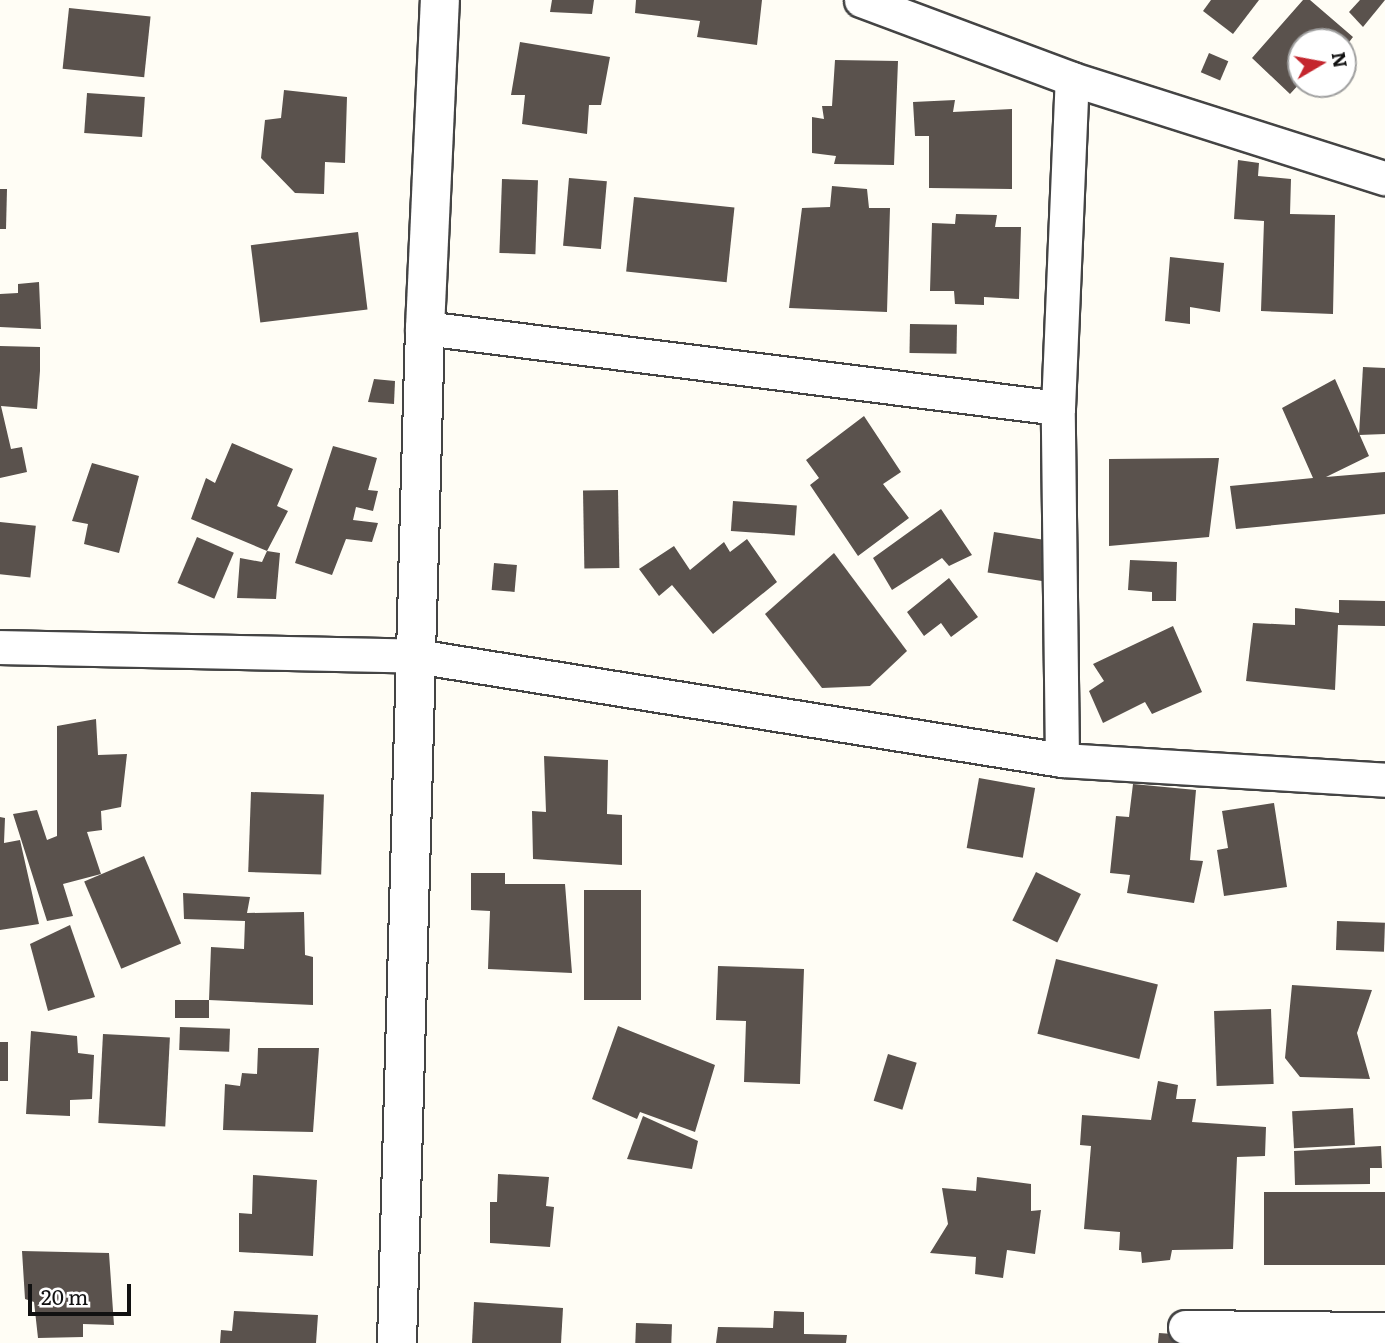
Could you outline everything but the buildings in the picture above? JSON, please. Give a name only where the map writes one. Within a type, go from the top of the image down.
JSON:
[{"type":"street","points":[[397,1343],[425,328],[440,0]]},
{"type":"street","points":[[861,0],[1072,79],[1385,178]]},
{"type":"street","points":[[1062,760],[1058,408],[1072,79]]},
{"type":"street","points":[[425,328],[1058,408]]},
{"type":"street","points":[[0,647],[416,656],[1062,760],[1385,780]]},
{"type":"street","points":[[1185,1327],[1385,1329]]}]
